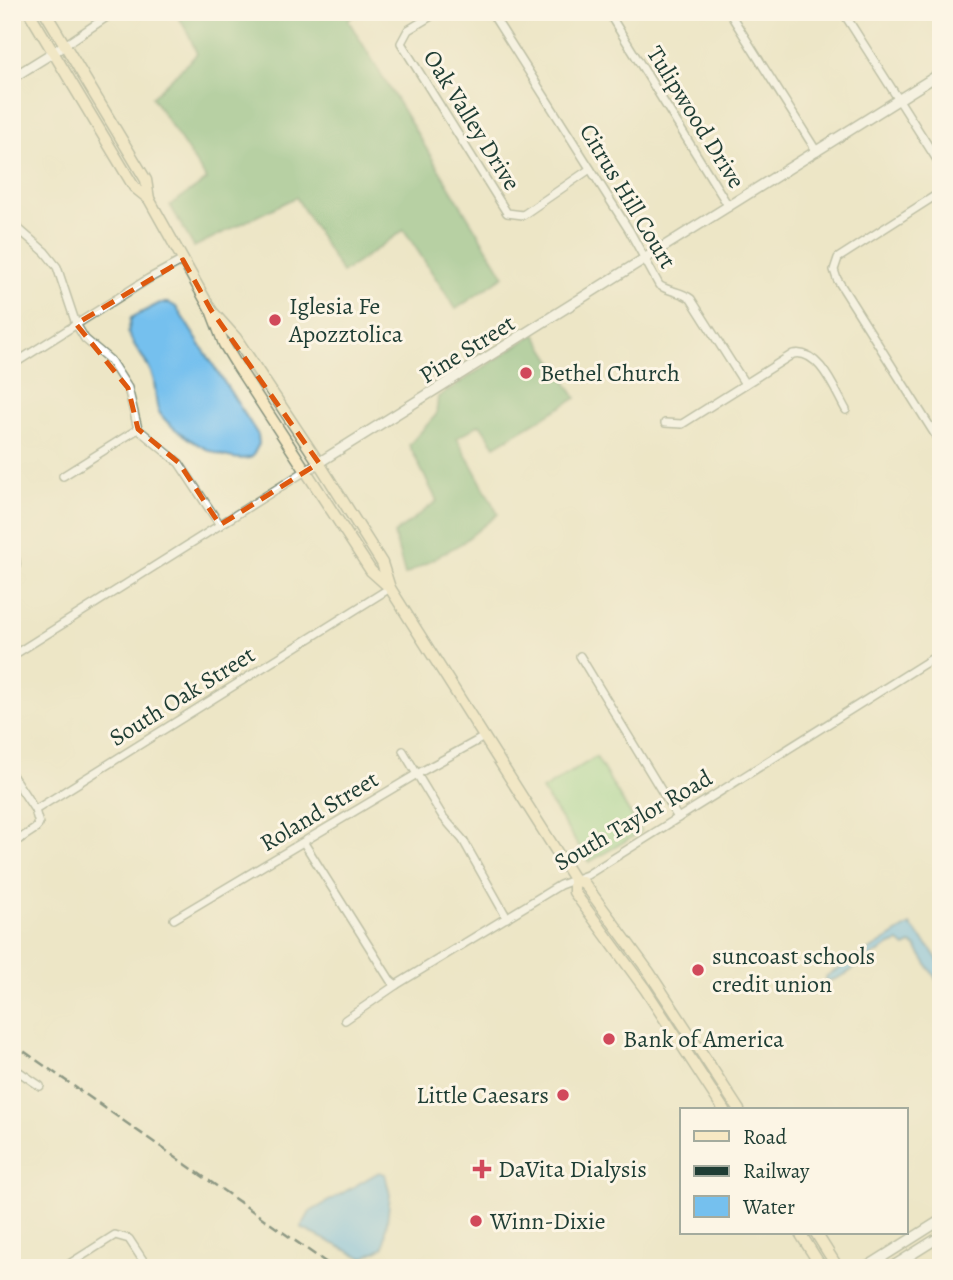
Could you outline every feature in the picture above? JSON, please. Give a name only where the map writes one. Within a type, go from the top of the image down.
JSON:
[{"type":"main road","points":[[29,12],[134,187],[149,199]]},
{"type":"main road","points":[[45,12],[146,180],[149,199],[211,310],[224,344],[372,571],[390,588],[574,879],[575,892],[645,989],[723,1108]]},
{"type":"main road","points":[[211,310],[236,338],[319,463],[383,563],[390,588]]},
{"type":"main road","points":[[574,879],[584,883],[649,972],[738,1108]]},
{"type":"main road","points":[[801,1234],[822,1268]]},
{"type":"main road","points":[[817,1234],[838,1268]]},
{"type":"street","points":[[12,78],[114,12]]},
{"type":"street","name":"Oak Valley Drive","points":[[438,12],[408,30],[401,43],[507,213],[523,215],[590,169]]},
{"type":"street","name":"Citrus Hill Court","points":[[491,12],[659,285],[664,289],[684,293],[691,299],[745,384]]},
{"type":"street","name":"Tulipwood Drive","points":[[611,12],[610,15],[729,207]]},
{"type":"street","points":[[729,12],[817,152]]},
{"type":"street","points":[[843,12],[941,166]]},
{"type":"street","name":"Pine Street","points":[[12,656],[941,73]]},
{"type":"street","points":[[941,191],[838,258],[835,264],[836,279],[941,444]]},
{"type":"street","points":[[12,223],[45,252],[57,267],[76,324],[85,339],[110,360],[128,388],[138,429],[179,463],[220,525]]},
{"type":"street","points":[[12,365],[183,260]]},
{"type":"street","points":[[665,423],[682,424],[793,354],[802,352],[820,366],[846,410]]},
{"type":"street","points":[[64,476],[138,429]]},
{"type":"street","points":[[12,551],[16,562],[12,576]]},
{"type":"street","name":"South Oak Street","points":[[35,810],[390,588]]},
{"type":"street","name":"South Taylor Road","points":[[345,1020],[396,985],[507,918],[574,879],[587,875],[941,653]]},
{"type":"street","points":[[580,656],[678,818]]},
{"type":"street","name":"Roland Street","points":[[174,919],[484,737]]},
{"type":"street","points":[[403,751],[443,817],[458,833],[507,918]]},
{"type":"street","points":[[12,775],[35,810],[39,824],[12,844]]},
{"type":"street","points":[[304,843],[390,980],[396,985]]},
{"type":"street","points":[[12,1067],[40,1086]]},
{"type":"street","points":[[864,1268],[941,1220]]},
{"type":"street","points":[[63,1268],[115,1235],[129,1239],[148,1268]]},
{"type":"street","points":[[890,1268],[940,1237]]},
{"type":"highlighted area","points":[[183,260],[211,310],[319,463],[220,525],[179,463],[138,429],[128,388],[76,324]]},
{"type":"green space","points":[[176,12],[360,12],[348,20],[504,276],[456,309],[404,230],[342,273],[296,197],[194,247],[170,205],[207,180],[152,97],[197,54]]},
{"type":"green space","points":[[535,334],[576,398],[495,446],[480,424],[457,438],[498,514],[462,543],[405,575],[394,534],[437,501],[409,445],[436,415],[438,397]]},
{"type":"green space","points":[[596,757],[641,832],[589,862],[542,790]]},
{"type":"water","points":[[160,303],[169,303],[176,307],[258,435],[259,444],[252,457],[241,459],[215,453],[188,438],[159,412],[152,375],[128,333],[131,318]]},
{"type":"water","points":[[910,925],[941,965],[941,987],[916,947],[911,944],[905,947],[899,942],[842,976],[825,981],[825,977]]},
{"type":"water","points":[[379,1172],[385,1174],[390,1195],[384,1247],[363,1258],[301,1228],[310,1212]]},
{"type":"railway","points":[[12,1043],[334,1268]]},
{"type":"place","name":"Iglesia Fe Apozztolica","points":[[275,320]]},
{"type":"place","name":"Bethel Church","points":[[526,373]]},
{"type":"place","name":"suncoast schools credit union","points":[[698,970]]},
{"type":"place","name":"Bank of America","points":[[609,1039]]},
{"type":"place","name":"Little Caesars","points":[[563,1095]]},
{"type":"place","name":"DaVita Dialysis","points":[[482,1169]]},
{"type":"place","name":"Winn-Dixie","points":[[476,1221]]}]
